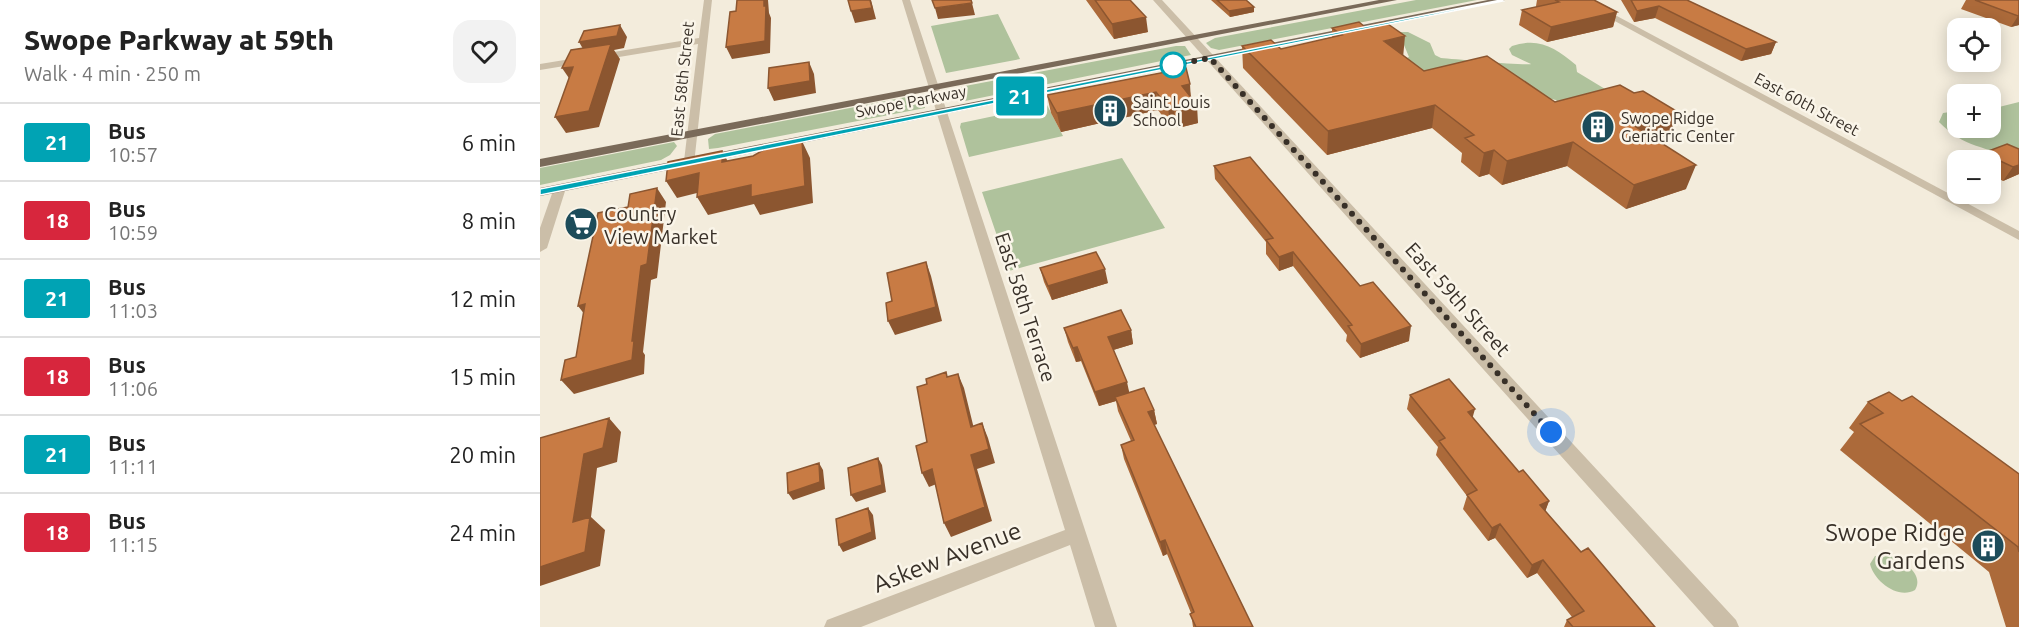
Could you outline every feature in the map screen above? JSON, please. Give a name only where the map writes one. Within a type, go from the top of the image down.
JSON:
[{"type":"main road","name":"Swope Parkway","points":[[540,163],[1368,2],[1393,0]]},
{"type":"main road","name":"Swope Parkway","points":[[540,192],[1501,0]]},
{"type":"street","name":"East 58th Street","points":[[690,161],[708,0]]},
{"type":"street","name":"East 58th Terrace","points":[[906,0],[1106,627]]},
{"type":"street","name":"East 59th Street","points":[[1157,0],[1728,627]]},
{"type":"street","name":"East 60th Street","points":[[1580,0],[2019,236]]},
{"type":"street","points":[[540,68],[703,40]]},
{"type":"street","points":[[540,248],[560,188]]},
{"type":"street","name":"Askew Avenue","points":[[835,627],[1077,534]]},
{"type":"green space","points":[[1416,0],[1477,0],[1219,50],[1211,48],[1206,43],[1215,38]]},
{"type":"green space","points":[[998,14],[1020,59],[946,73],[931,26]]},
{"type":"green space","points":[[1408,32],[1430,43],[1435,55],[1441,58],[1531,64],[1512,55],[1509,49],[1512,46],[1531,43],[1547,46],[1576,65],[1577,72],[1610,92],[1562,106],[1556,100],[1392,65],[1409,57],[1404,45],[1392,35]]},
{"type":"green space","points":[[1185,46],[1191,55],[965,101],[955,98],[954,91],[965,86]]},
{"type":"green space","points":[[917,95],[924,97],[925,108],[709,149],[708,139],[715,134]]},
{"type":"green space","points":[[2019,102],[2019,159],[2001,154],[2001,150],[1989,150],[1959,138],[2001,138],[2001,106]]},
{"type":"green space","points":[[1047,105],[1063,136],[969,157],[960,127],[961,123]]},
{"type":"green space","points":[[1947,112],[1947,130],[1939,122],[1943,113]]},
{"type":"green space","points":[[674,142],[677,146],[670,155],[661,160],[540,185],[540,168]]},
{"type":"green space","points":[[1122,158],[1165,228],[1009,271],[982,192]]},
{"type":"green space","points":[[1888,555],[1905,564],[1914,573],[1917,578],[1915,590],[1901,593],[1894,591],[1876,577],[1870,564],[1875,556]]},
{"type":"building","points":[[737,0],[764,0],[764,6],[766,6],[765,41],[726,47],[730,12],[736,11]]},
{"type":"building","points":[[848,0],[870,0],[872,8],[851,11]]},
{"type":"building","points":[[932,0],[971,0],[972,3],[935,8]]},
{"type":"building","points":[[1095,0],[1130,0],[1146,17],[1112,24]]},
{"type":"building","points":[[1217,0],[1246,0],[1254,7],[1229,11]]},
{"type":"building","points":[[1555,0],[1594,0],[1617,12],[1551,27],[1522,10],[1559,2]]},
{"type":"building","points":[[1631,0],[1687,0],[1776,42],[1746,49],[1659,6],[1637,11]]},
{"type":"building","points":[[1975,0],[2019,0],[2019,15],[2018,16]]},
{"type":"building","points":[[1359,22],[1365,27],[1385,22],[1405,36],[1384,41],[1424,71],[1487,56],[1555,102],[1620,85],[1634,93],[1643,91],[1678,112],[1633,125],[1696,165],[1634,185],[1573,142],[1507,161],[1494,150],[1484,153],[1465,138],[1474,135],[1435,105],[1328,131],[1242,46],[1271,40],[1281,49],[1342,35],[1332,28]]},
{"type":"building","points":[[620,25],[617,36],[579,42],[584,31]]},
{"type":"building","points":[[611,44],[589,111],[555,117],[573,67],[562,68],[571,50]]},
{"type":"building","points":[[809,62],[810,81],[768,88],[769,68]]},
{"type":"building","points":[[1186,68],[1190,84],[1182,86],[1197,105],[1176,110],[1174,106],[1168,107],[1156,92],[1057,113],[1047,95]]},
{"type":"building","points":[[802,141],[805,186],[751,197],[751,185],[697,197],[699,173],[666,181],[668,162],[722,151],[722,162],[753,156],[767,148]]},
{"type":"building","points":[[2007,144],[2019,149],[2019,165],[2013,167],[2001,161],[2001,150],[1991,150]]},
{"type":"building","points":[[1250,157],[1360,286],[1373,282],[1411,326],[1361,344],[1348,326],[1352,325],[1293,252],[1279,257],[1266,240],[1273,238],[1214,166]]},
{"type":"building","points":[[657,188],[647,264],[641,266],[632,341],[634,341],[632,360],[561,380],[565,360],[576,357],[585,304],[578,306],[598,213],[628,207],[630,194]]},
{"type":"building","points":[[1096,252],[1105,269],[1048,286],[1040,268]]},
{"type":"building","points":[[926,262],[936,307],[888,321],[886,303],[892,301],[887,273]]},
{"type":"building","points":[[1121,310],[1131,330],[1108,337],[1127,382],[1095,392],[1077,347],[1073,348],[1064,328]]},
{"type":"building","points":[[946,372],[947,377],[958,374],[971,427],[982,423],[989,449],[971,455],[985,507],[944,523],[932,469],[922,473],[916,446],[927,442],[917,387],[927,384],[926,379]]},
{"type":"building","points":[[1449,379],[1475,409],[1468,412],[1519,472],[1523,470],[1549,501],[1540,505],[1581,552],[1588,548],[1655,627],[1573,627],[1567,620],[1584,611],[1543,560],[1532,565],[1500,524],[1492,528],[1467,495],[1477,490],[1439,441],[1445,438],[1410,395]]},
{"type":"building","points":[[1144,388],[1154,410],[1148,412],[1253,627],[1196,627],[1190,614],[1194,612],[1165,540],[1160,542],[1121,445],[1134,440],[1115,397]]},
{"type":"building","points":[[1889,392],[1902,401],[1912,396],[2019,474],[2019,552],[2018,547],[1860,424],[1883,413],[1868,402]]},
{"type":"building","points":[[609,418],[603,448],[584,454],[573,522],[590,517],[585,552],[540,567],[540,438]]},
{"type":"building","points":[[878,458],[882,485],[851,495],[848,468]]},
{"type":"building","points":[[819,463],[820,482],[788,493],[787,473]]},
{"type":"building","points":[[868,508],[872,532],[839,545],[836,519]]},
{"type":"bus line","name":"21","points":[[540,192],[1501,0]]},
{"type":"place","name":"Saint Louis School","points":[[1110,111]]},
{"type":"place","name":"Swope Ridge Geriatric Center","points":[[1598,127]]},
{"type":"place","name":"Country View Market","points":[[581,224]]},
{"type":"place","name":"Swope Ridge Gardens","points":[[1988,546]]},
{"type":"route","points":[[1173,65],[1171,66],[1210,58],[1551,432]]}]
